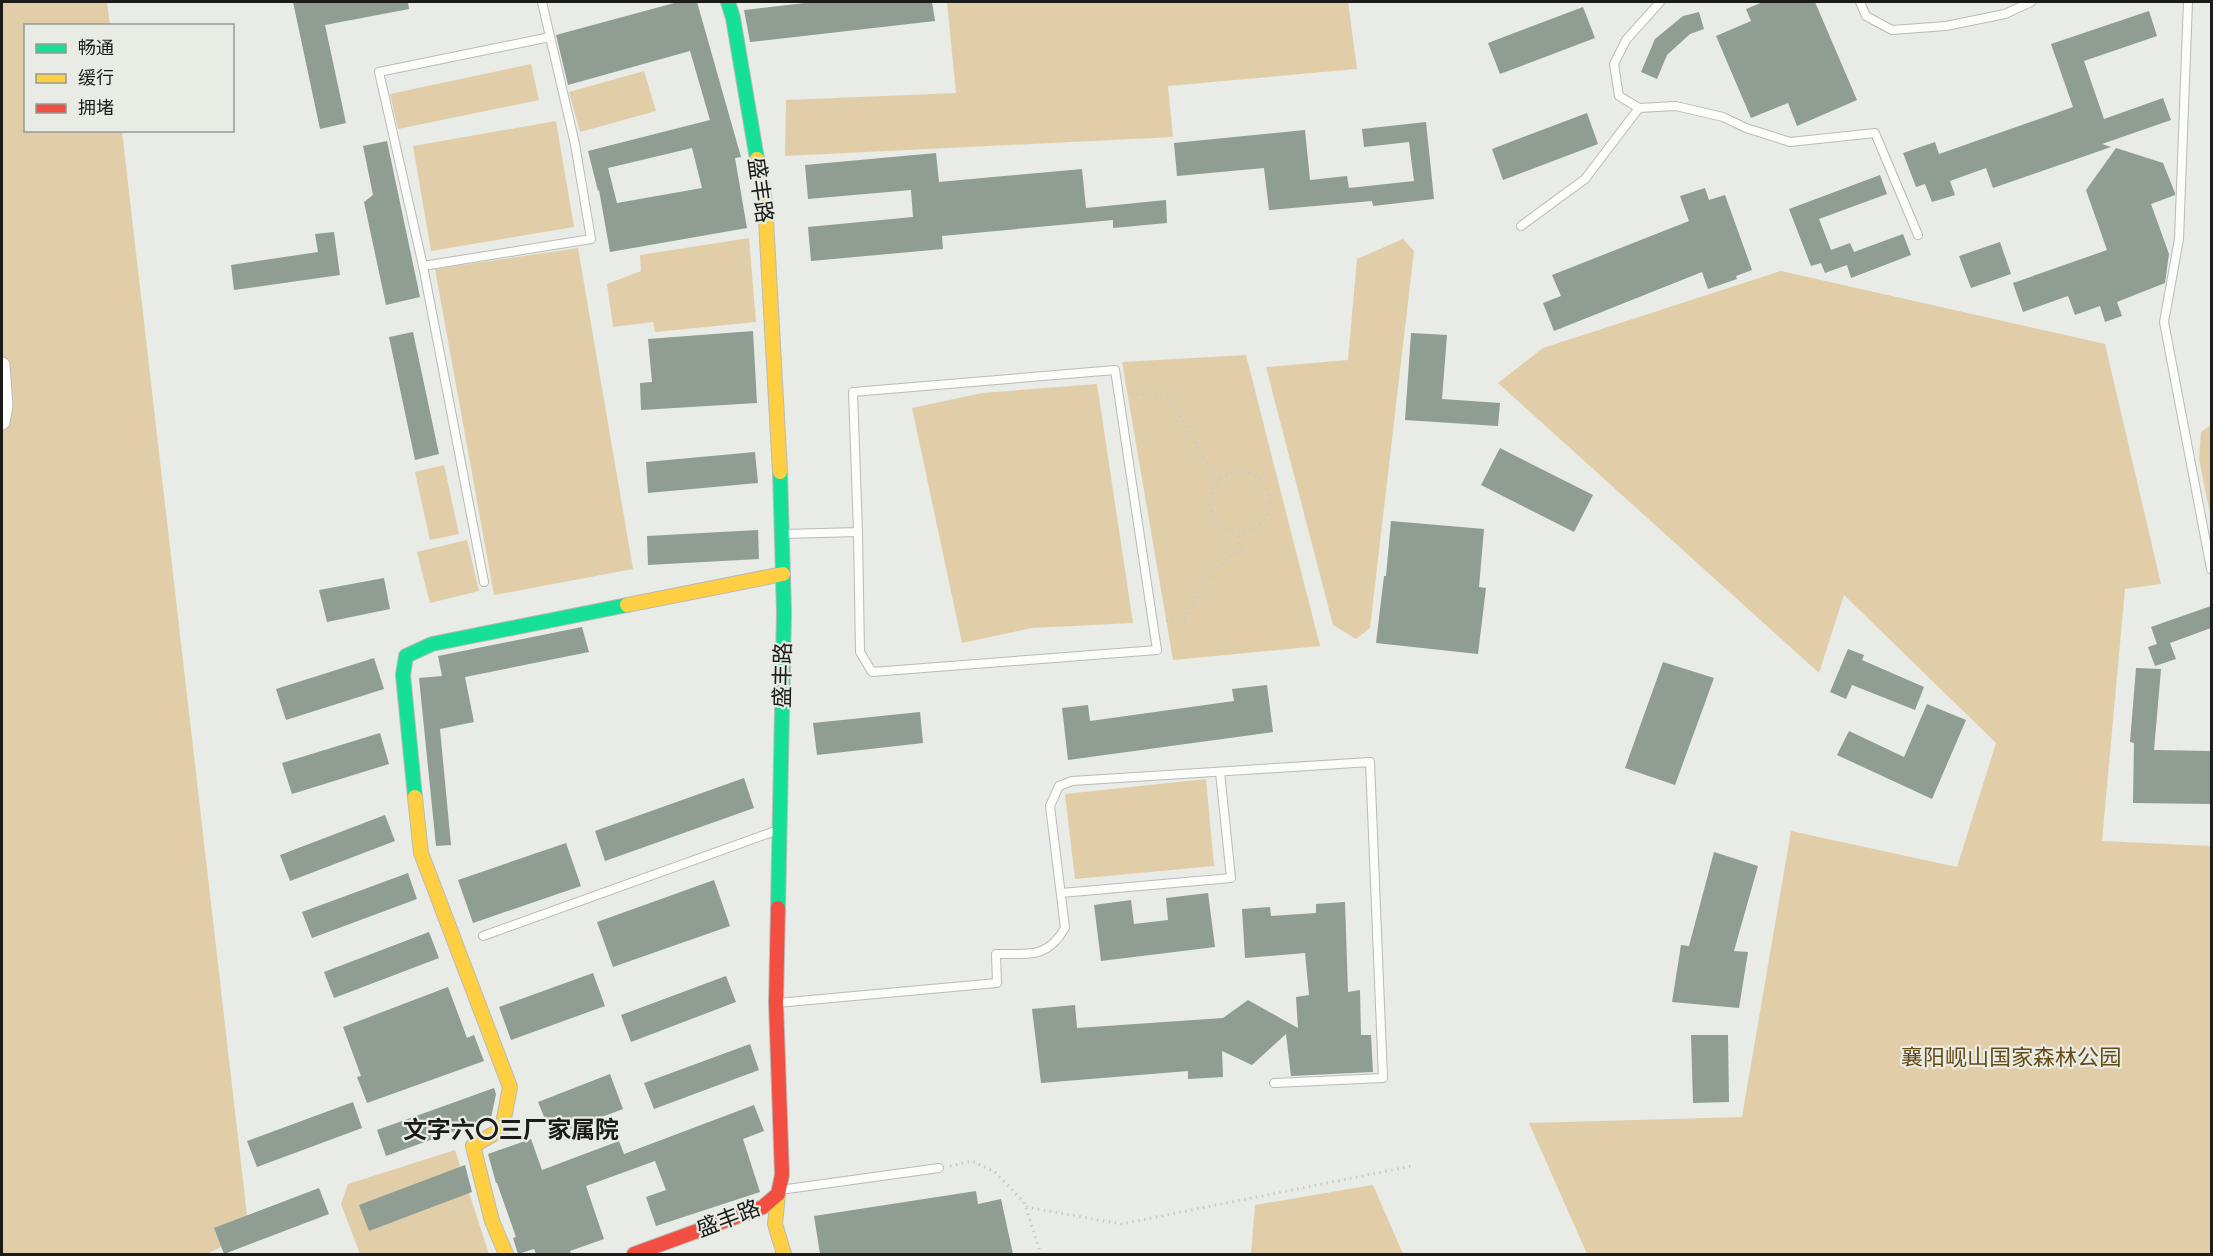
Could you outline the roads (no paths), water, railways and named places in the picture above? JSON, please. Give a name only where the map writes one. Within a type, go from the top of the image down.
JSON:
[{"type":"street","name":"盛丰路","points":[[634,1254],[762,1207],[778,1192],[782,1176],[776,1003],[783,574],[779,439],[765,202],[733,18],[728,2]]},
{"type":"street","points":[[2,364],[5,406],[2,422]]},
{"type":"street","points":[[506,1254],[492,1221],[472,1146],[502,1129],[510,1087],[421,853],[403,675],[406,656],[432,644],[783,574]]},
{"type":"street","points":[[778,1192],[776,1224],[783,1254]]},
{"type":"street","points":[[623,1254],[653,1246]]},
{"type":"lane","points":[[423,266],[591,239],[574,144],[542,2]]},
{"type":"lane","points":[[1660,2],[1626,40],[1614,64],[1619,96],[1639,108],[1676,106],[1723,117],[1746,128],[1790,142],[1875,133],[1918,235]]},
{"type":"lane","points":[[1860,2],[1866,16],[1892,30],[1946,27],[2005,14],[2031,2]]},
{"type":"lane","points":[[2188,2],[2179,239],[2164,322],[2211,569]]},
{"type":"lane","points":[[484,582],[423,266],[379,72],[550,37]]},
{"type":"lane","points":[[1521,226],[1585,178],[1639,108]]},
{"type":"lane","points":[[1115,370],[1157,650],[872,672],[860,652],[858,532],[853,392],[1115,370]]},
{"type":"lane","points":[[782,534],[858,532]]},
{"type":"lane","points":[[776,1003],[997,983],[996,954],[1042,953],[1056,944],[1065,928],[1050,806],[1059,786],[1072,781],[1370,762],[1383,1078],[1274,1083]]},
{"type":"lane","points":[[1061,893],[1231,878],[1220,772]]},
{"type":"lane","points":[[483,936],[779,830]]},
{"type":"lane","points":[[778,1192],[939,1168]]},
{"type":"district","name":"文字六〇三厂家属院","points":[[511,1129]]},
{"type":"park label","name":"襄阳岘山国家森林公园","points":[[2011,1057]]}]
